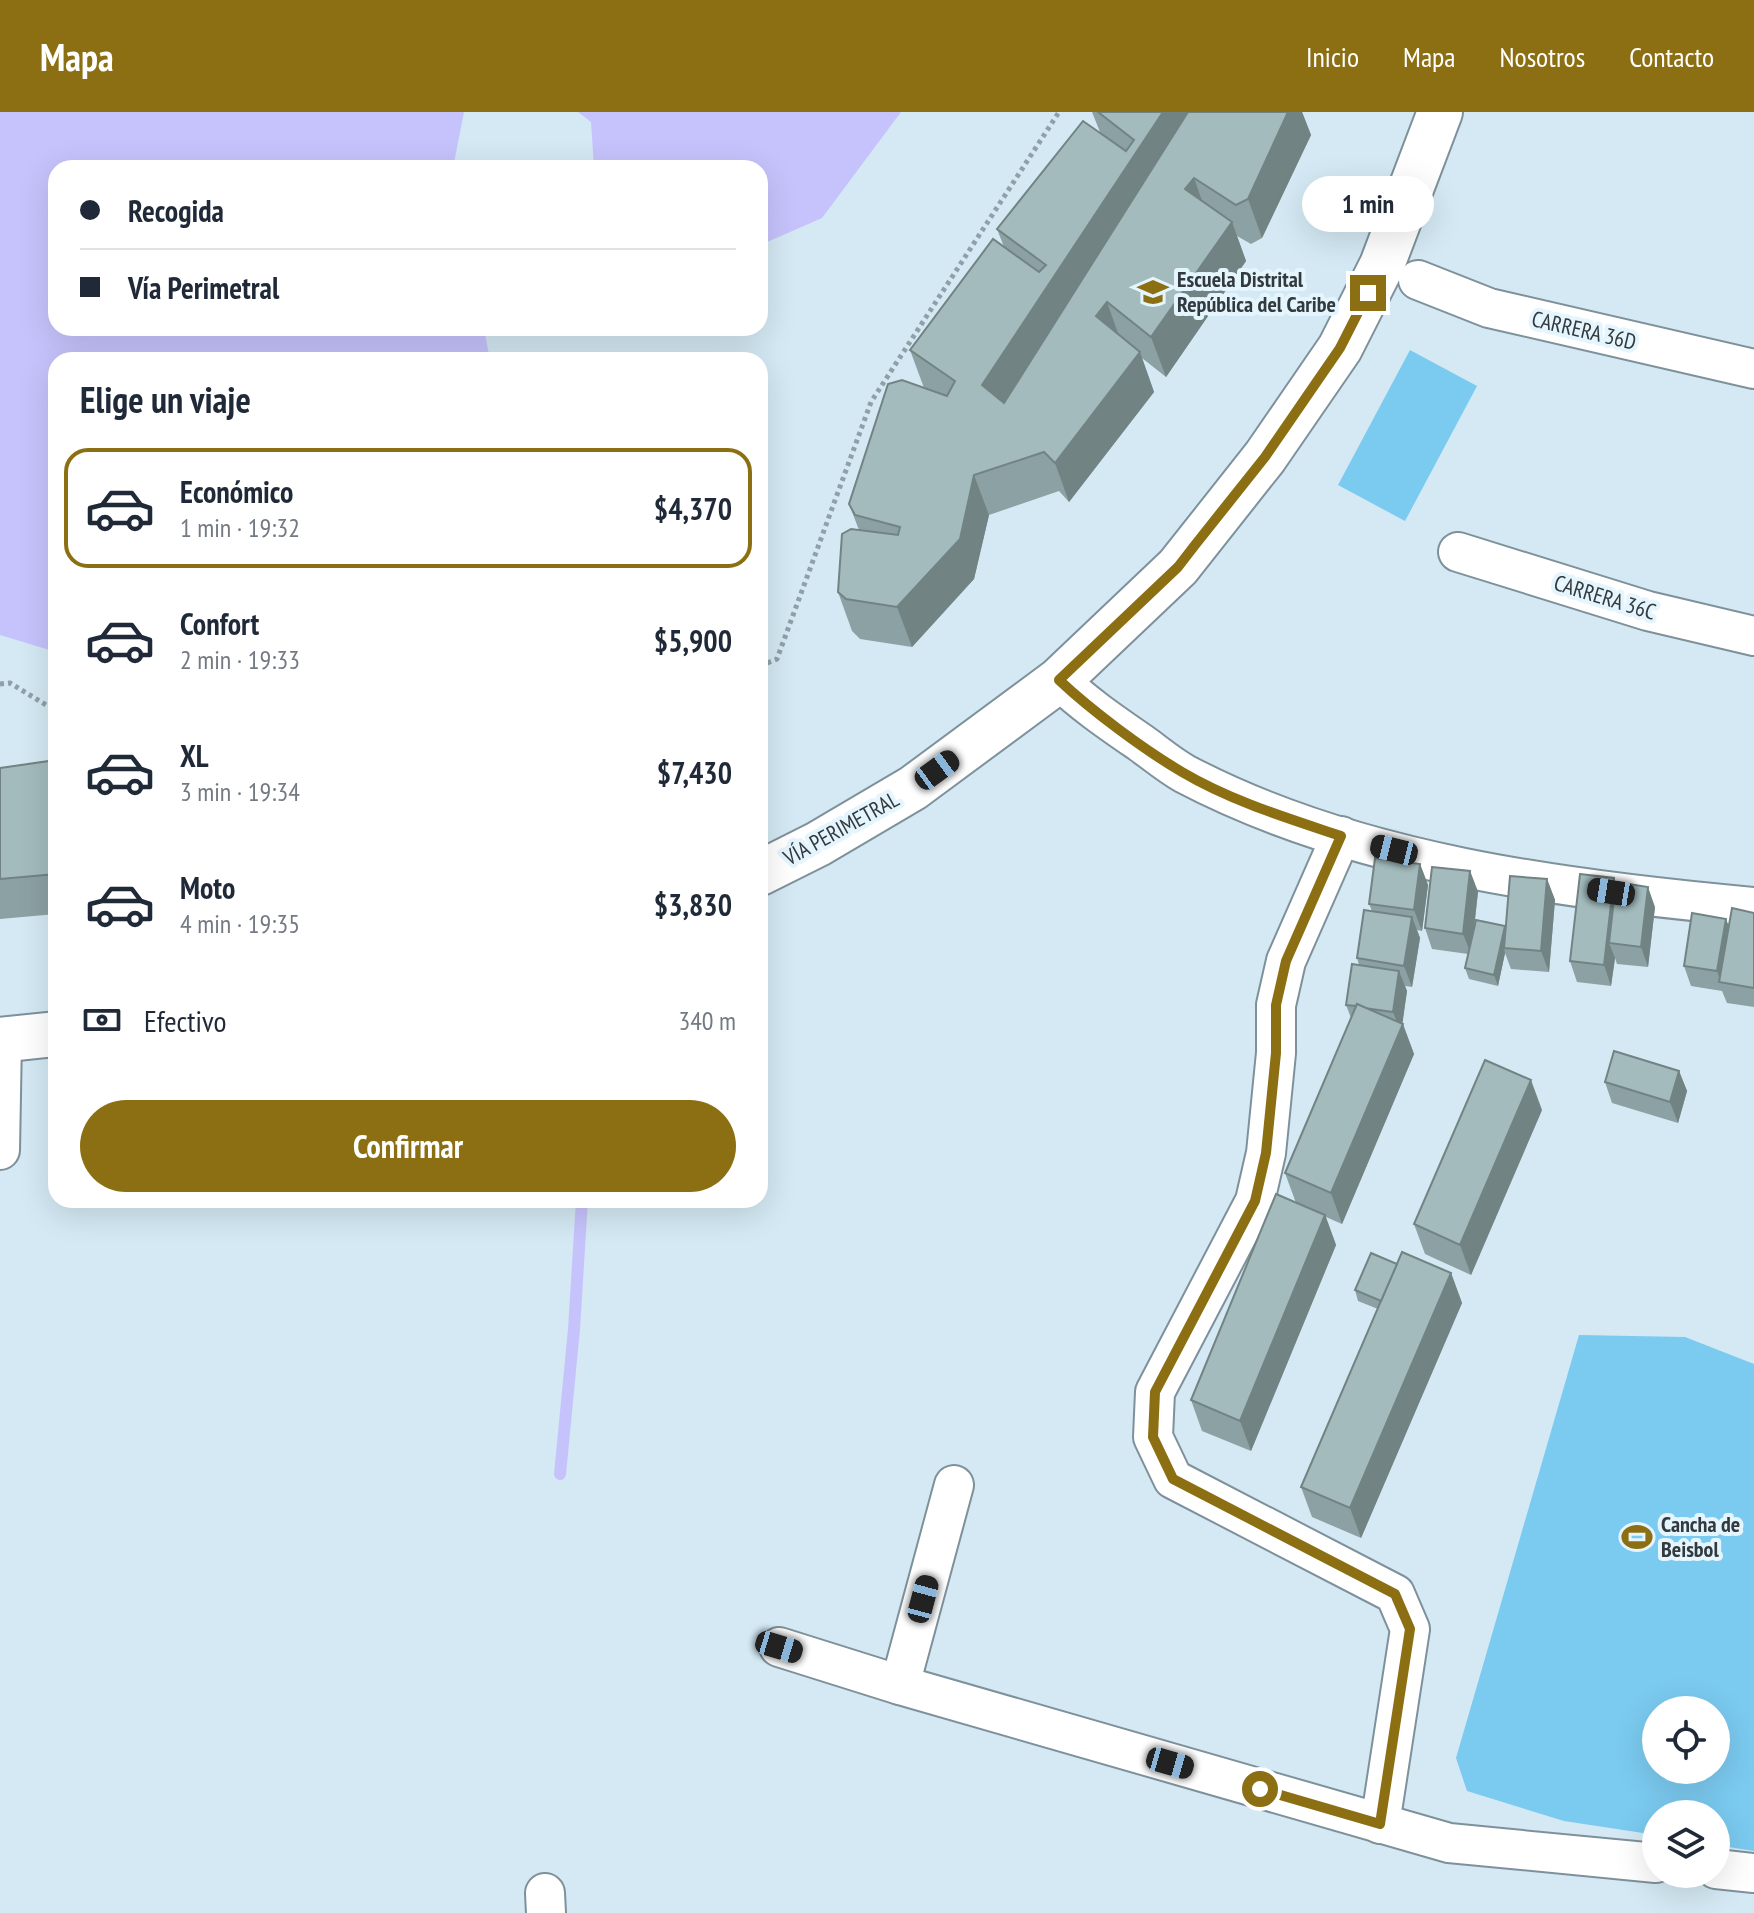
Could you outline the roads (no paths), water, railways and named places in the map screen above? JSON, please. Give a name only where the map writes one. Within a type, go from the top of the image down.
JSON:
[{"type":"street","name":"VÍA PERIMETRAL","points":[[768,869],[818,844],[913,788],[1059,680],[1178,567],[1265,457],[1340,348],[1382,265],[1440,112]]},
{"type":"street","name":"CARRERA 36D","points":[[1418,280],[1489,308],[1754,369]]},
{"type":"street","name":"CARRERA 36C","points":[[1458,552],[1648,611],[1754,636]]},
{"type":"street","points":[[1059,680],[1079,699],[1182,772],[1267,812],[1341,836],[1473,870],[1639,897],[1754,907]]},
{"type":"street","points":[[1341,836],[1286,961],[1276,1005],[1276,1053],[1266,1153],[1255,1201],[1155,1392],[1153,1437],[1173,1479],[1395,1594],[1410,1629],[1380,1824]]},
{"type":"street","points":[[0,1150],[1,1040],[48,1035]]},
{"type":"street","points":[[900,1685],[954,1485]]},
{"type":"street","points":[[779,1647],[900,1685],[1449,1843],[1642,1862]]},
{"type":"street","points":[[1730,1870],[1754,1873]]},
{"type":"waterway","points":[[560,1474],[582,1208]]},
{"type":"place","name":"Escuela Distrital República del Caribe","points":[[1153,292]]},
{"type":"place","name":"Cancha de Beisbol","points":[[1637,1537]]}]
